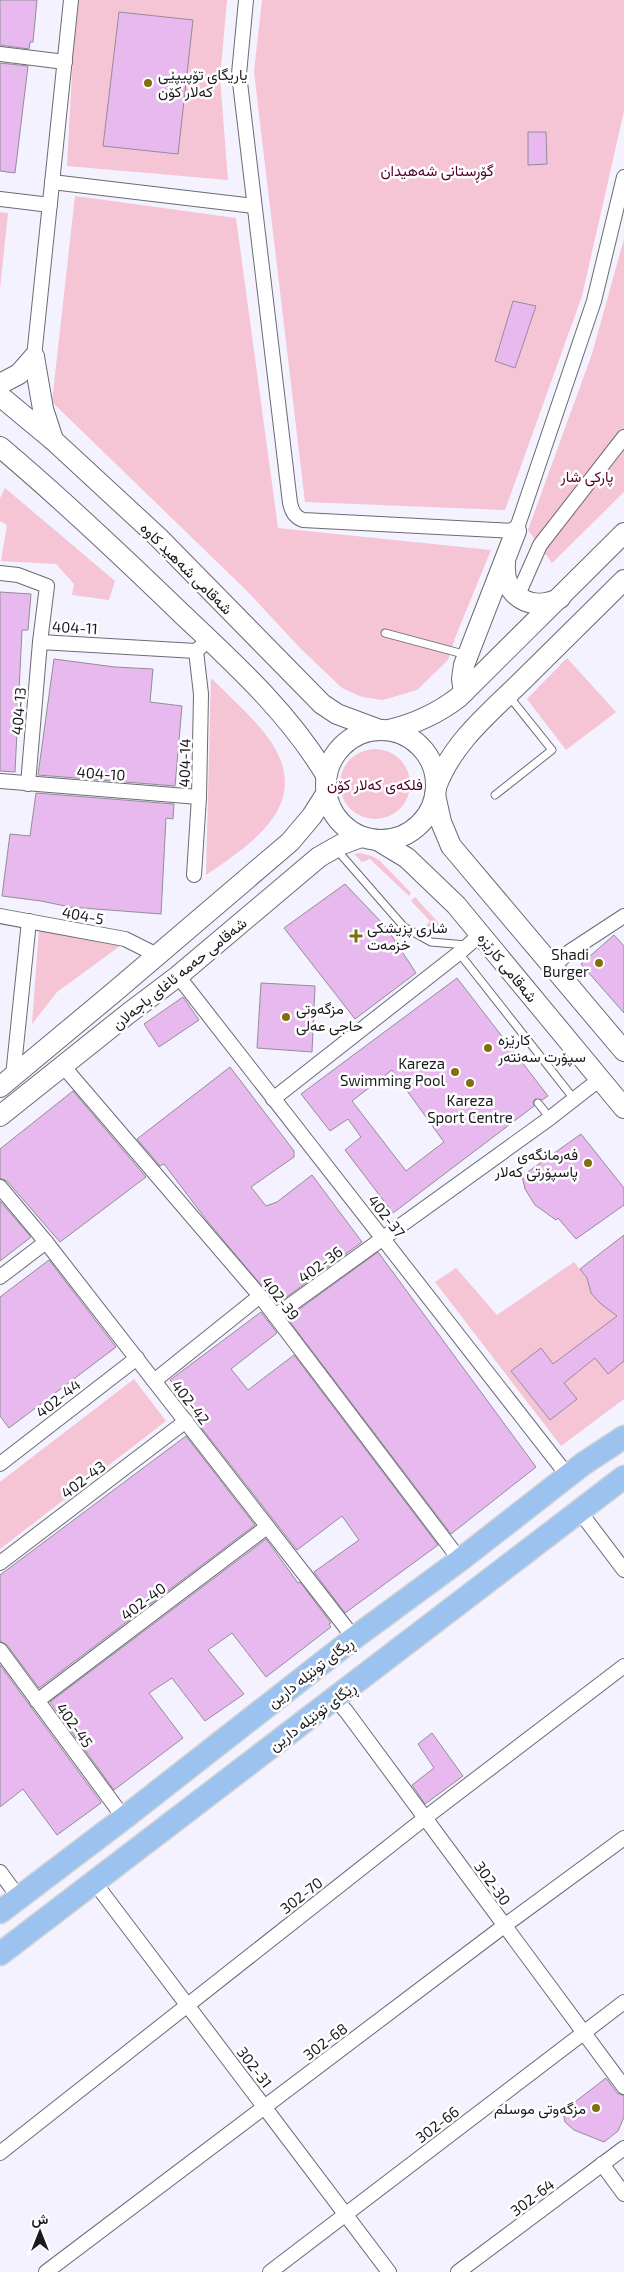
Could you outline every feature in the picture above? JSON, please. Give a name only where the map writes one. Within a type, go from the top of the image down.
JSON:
[{"type":"main road","points":[[0,384],[19,374],[34,357]]},
{"type":"main road","points":[[34,357],[41,400],[53,440]]},
{"type":"main road","name":"شەقامی شەهید کاوە","points":[[0,396],[53,440],[158,537],[314,697],[337,714],[384,730]]},
{"type":"main road","points":[[0,448],[90,526],[203,645],[292,725],[312,752],[326,785],[330,808],[338,820],[348,830],[370,839],[394,839],[415,828],[430,810],[449,759],[461,743],[624,580]]},
{"type":"main road","points":[[464,692],[462,679],[468,655],[516,531]]},
{"type":"main road","points":[[326,785],[330,763],[345,743],[361,734],[412,724],[431,715],[464,692],[624,534]]},
{"type":"main road","points":[[506,560],[504,573],[506,580],[508,586],[517,597],[531,604],[560,598]]},
{"type":"main road","points":[[384,730],[404,735],[418,744],[428,756],[434,771],[441,822],[452,846],[624,1051]]},
{"type":"main road","name":"شەقامی حەمە ئاغای باجەلان","points":[[7,1081],[290,842],[312,816],[326,785]]},
{"type":"main road","name":"شەقامی حەمە ئاغای باجەلان","points":[[0,1116],[129,1012],[178,976],[309,865],[335,847],[370,839]]},
{"type":"main road","name":"شەقامی کارێزە","points":[[370,839],[407,858],[417,867],[469,944],[600,1079],[624,1108]]},
{"type":"main road","points":[[113,993],[129,1012]]},
{"type":"main road","name":"ڕیگای تونێلە دارین","points":[[0,1912],[124,1818],[354,1638],[460,1560],[568,1476],[624,1437]]},
{"type":"main road","name":"ڕێگای تونێلە دارین","points":[[0,1954],[624,1477]]},
{"type":"street","points":[[34,357],[71,0]]},
{"type":"street","points":[[246,0],[239,74],[290,504],[294,514],[303,520],[516,531],[594,301],[624,177]]},
{"type":"street","points":[[0,54],[65,62]]},
{"type":"street","points":[[52,182],[254,206]]},
{"type":"street","points":[[0,199],[50,204]]},
{"type":"street","points":[[517,597],[540,545],[624,437]]},
{"type":"street","name":"404-11","points":[[0,573],[18,575],[46,586],[40,642],[203,645]]},
{"type":"street","name":"404-13","points":[[28,784],[40,642]]},
{"type":"street","name":"404-14","points":[[194,875],[199,797],[203,645]]},
{"type":"street","name":"404-10","points":[[0,781],[199,797]]},
{"type":"street","name":"404-5","points":[[0,916],[126,939],[157,955]]},
{"type":"street","points":[[553,967],[569,952],[624,916]]},
{"type":"street","points":[[7,1081],[29,921]]},
{"type":"street","points":[[273,1099],[469,944]]},
{"type":"street","name":"402-37","points":[[178,976],[568,1476]]},
{"type":"street","name":"402-39","points":[[63,1066],[260,1296],[460,1560]]},
{"type":"street","name":"402-36","points":[[275,1316],[550,1118],[600,1079]]},
{"type":"street","name":"402-42","points":[[0,1187],[46,1242],[354,1638]]},
{"type":"street","points":[[0,1277],[46,1242]]},
{"type":"street","points":[[154,1381],[260,1296]]},
{"type":"street","name":"402-44","points":[[0,1464],[137,1358]]},
{"type":"street","name":"402-43","points":[[0,1563],[186,1422]]},
{"type":"street","points":[[580,1512],[624,1570]]},
{"type":"street","name":"402-40","points":[[37,1701],[268,1527]]},
{"type":"street","name":"402-45","points":[[0,1650],[124,1818]]},
{"type":"street","name":"302-70","points":[[0,2153],[425,1818],[624,1666]]},
{"type":"street","name":"302-30","points":[[335,1699],[346,1711],[624,2087]]},
{"type":"street","name":"302-68","points":[[46,2272],[504,1926],[624,1838]]},
{"type":"street","points":[[0,1872],[19,1898]]},
{"type":"street","name":"302-31","points":[[94,1883],[389,2272]]},
{"type":"street","name":"302-66","points":[[270,2272],[624,2002]]},
{"type":"street","name":"302-64","points":[[458,2272],[624,2148]]},
{"type":"street","points":[[602,2164],[624,2194]]},
{"type":"lane","points":[[384,633],[468,655]]},
{"type":"lane","points":[[495,795],[552,750],[508,695]]},
{"type":"lane","points":[[335,847],[404,927],[431,942],[469,944],[574,1099]]},
{"type":"lane","points":[[538,1103],[550,1118]]},
{"type":"green space","points":[[76,0],[227,0],[220,78],[228,180],[67,166]]},
{"type":"green space","name":"گۆڕستانی شەهیدان","points":[[262,0],[624,0],[624,111],[582,296],[505,510],[305,502],[254,72]]},
{"type":"green space","points":[[75,196],[236,218],[278,528],[491,550],[448,660],[417,690],[383,700],[362,697],[342,688],[300,648],[247,591],[52,402]]},
{"type":"green space","points":[[0,212],[8,213],[0,289]]},
{"type":"green space","name":"پارکی شار","points":[[624,239],[624,492],[552,563],[528,530],[592,354]]},
{"type":"green space","points":[[5,488],[115,581],[109,600],[72,595],[74,584],[56,564],[1,561],[7,525],[0,521],[0,498]]},
{"type":"green space","points":[[567,658],[616,712],[566,750],[527,699]]},
{"type":"green space","points":[[211,678],[249,715],[269,739],[281,762],[285,783],[281,801],[272,819],[242,849],[206,875]]},
{"type":"green space","name":"فلکەی کەلار کۆن","points":[[382,749],[395,755],[404,764],[408,770],[410,784],[408,798],[400,809],[389,817],[368,819],[361,817],[350,809],[342,798],[340,777],[342,770],[350,759],[361,751]]},
{"type":"green space","points":[[360,853],[379,860],[411,893],[409,896],[370,859],[362,862],[354,854]]},
{"type":"green space","points":[[415,897],[445,930],[442,932],[426,926],[430,921],[411,901]]},
{"type":"green space","points":[[39,928],[131,938],[57,992],[32,1024]]},
{"type":"green space","points":[[574,1262],[587,1278],[591,1293],[599,1302],[610,1310],[624,1311],[553,1364],[541,1348],[511,1371],[550,1420],[577,1399],[564,1383],[595,1358],[624,1361],[624,1399],[561,1446],[435,1282],[456,1268],[497,1315]]},
{"type":"green space","points":[[134,1379],[166,1421],[0,1549],[0,1482]]},
{"type":"building","points":[[0,0],[37,0],[33,42],[30,42],[29,49],[0,45]]},
{"type":"building","name":"یاریگای تۆپیپێی کەلار کۆن","points":[[119,12],[193,20],[178,154],[103,146]]},
{"type":"building","points":[[0,63],[28,66],[15,173],[0,171]]},
{"type":"building","points":[[528,132],[546,132],[547,164],[528,165]]},
{"type":"building","points":[[513,301],[536,306],[515,368],[495,361]]},
{"type":"building","points":[[0,592],[31,594],[28,630],[22,630],[15,772],[0,771]]},
{"type":"building","points":[[54,659],[115,667],[153,669],[150,702],[182,706],[175,786],[38,775]]},
{"type":"building","points":[[36,793],[174,804],[173,819],[166,818],[161,914],[70,907],[2,896],[10,834],[30,836]]},
{"type":"building","points":[[345,884],[386,927],[416,973],[355,1019],[284,928]]},
{"type":"building","points":[[614,935],[624,946],[624,1013],[581,964]]},
{"type":"building","name":"Kareza Sport Centre","points":[[457,978],[548,1096],[542,1100],[535,1099],[533,1102],[534,1106],[393,1213],[345,1150],[361,1137],[348,1119],[330,1131],[301,1094]],"holes":[[[392,1070],[444,1142],[406,1171],[352,1101]]]},
{"type":"building","name":"مزگەوتی حاجی عەلی","points":[[261,983],[315,986],[312,1052],[257,1048]]},
{"type":"building","points":[[183,997],[199,1020],[159,1047],[144,1024]]},
{"type":"building","points":[[230,1067],[294,1151],[294,1157],[251,1187],[266,1206],[277,1202],[312,1175],[362,1242],[277,1304],[208,1222],[164,1164],[160,1166],[137,1139]]},
{"type":"building","points":[[73,1091],[146,1177],[60,1242],[7,1181],[0,1178],[0,1149]]},
{"type":"building","points":[[581,1134],[624,1188],[624,1205],[576,1239],[558,1218],[556,1220],[535,1205],[525,1189],[522,1176]]},
{"type":"building","points":[[0,1201],[31,1237],[0,1261]]},
{"type":"building","points":[[624,1235],[624,1361],[608,1374],[595,1358],[564,1383],[577,1399],[550,1420],[511,1371],[541,1348],[553,1364],[617,1316],[600,1303],[591,1293],[587,1278],[580,1269]]},
{"type":"building","points":[[378,1252],[536,1467],[451,1534],[287,1318]]},
{"type":"building","points":[[49,1260],[116,1347],[9,1428],[0,1416],[0,1297]]},
{"type":"building","points":[[261,1312],[277,1333],[231,1369],[248,1390],[294,1355],[438,1545],[345,1613],[314,1572],[359,1540],[342,1516],[297,1550],[200,1426],[204,1423],[170,1380]]},
{"type":"building","points":[[186,1436],[255,1525],[39,1688],[7,1645],[0,1641],[0,1575]]},
{"type":"building","points":[[266,1539],[298,1583],[300,1582],[331,1623],[329,1624],[331,1627],[266,1677],[232,1633],[208,1650],[244,1694],[205,1721],[172,1678],[149,1693],[183,1738],[114,1790],[50,1702]]},
{"type":"building","points":[[0,1665],[101,1803],[57,1835],[23,1789],[0,1807]]},
{"type":"building","points":[[432,1733],[463,1776],[425,1804],[412,1785],[434,1768],[418,1744]]},
{"type":"building","name":"مزگەوتی موسلم","points":[[606,2078],[617,2093],[624,2096],[624,2117],[618,2131],[604,2142],[574,2130],[565,2122],[564,2117],[571,2105]]},
{"type":"place","name":"یاریگای تۆپیپێی کەلار کۆن","points":[[148,83]]},
{"type":"place","name":"شاری پزیشکی خزمەت","points":[[356,936]]},
{"type":"place","name":"Shadi Burger","points":[[599,963]]},
{"type":"place","name":"مزگەوتی حاجی عەلی","points":[[286,1017]]},
{"type":"place","name":"کارێزە سپۆرت سەنتەر","points":[[488,1048]]},
{"type":"place","name":"Kareza Swimming Pool","points":[[455,1072]]},
{"type":"place","name":"Kareza Sport Centre","points":[[470,1083]]},
{"type":"place","name":"فەرمانگەی پاسپۆرتی کەلار","points":[[588,1163]]},
{"type":"place","name":"مزگەوتی موسلم","points":[[596,2108]]}]
